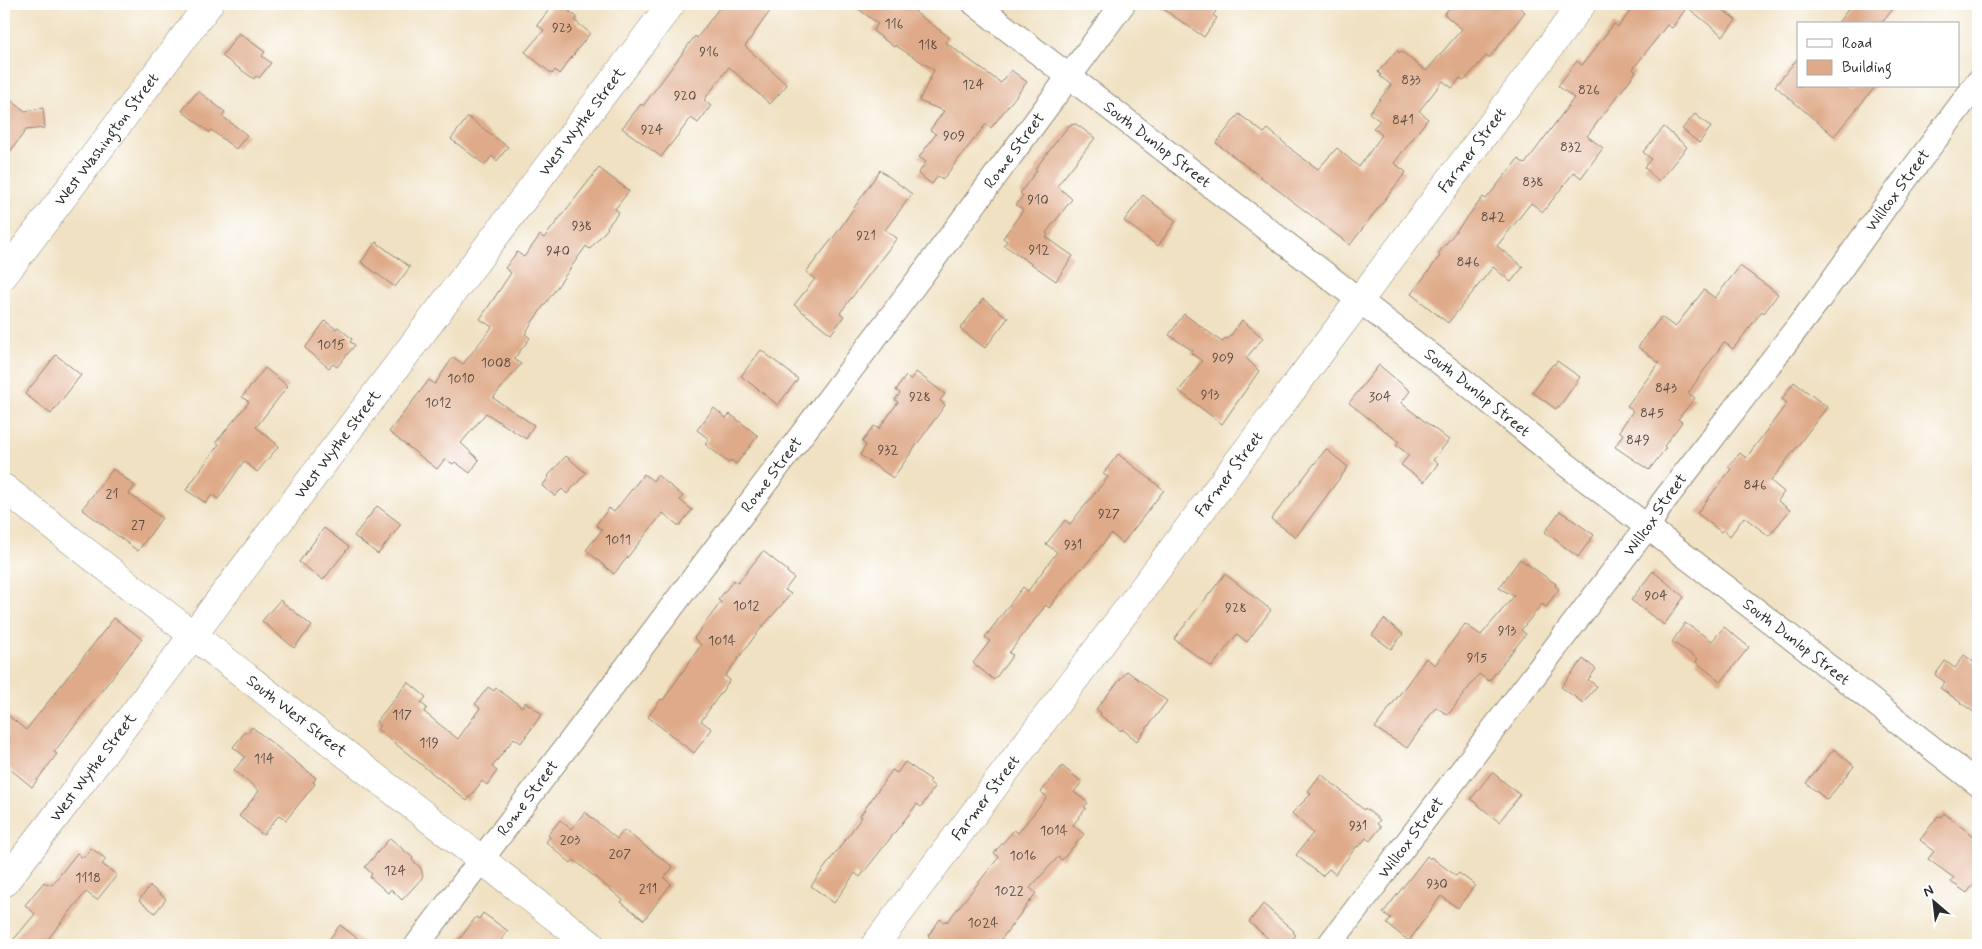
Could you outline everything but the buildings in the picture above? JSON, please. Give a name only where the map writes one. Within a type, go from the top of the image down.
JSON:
[{"type":"street","name":"West Washington Street","points":[[4,275],[209,4]]},
{"type":"street","name":"West Wythe Street","points":[[4,883],[671,4]]},
{"type":"street","name":"South Dunlop Street","points":[[975,4],[1464,381],[1559,459],[1648,526],[1978,784]]},
{"type":"street","name":"Rome Street","points":[[417,945],[1123,4]]},
{"type":"street","name":"Farmer Street","points":[[874,945],[1582,4]]},
{"type":"street","name":"Willcox Street","points":[[1329,945],[1817,302],[1978,82]]},
{"type":"street","name":"South West Street","points":[[4,488],[591,945]]}]
